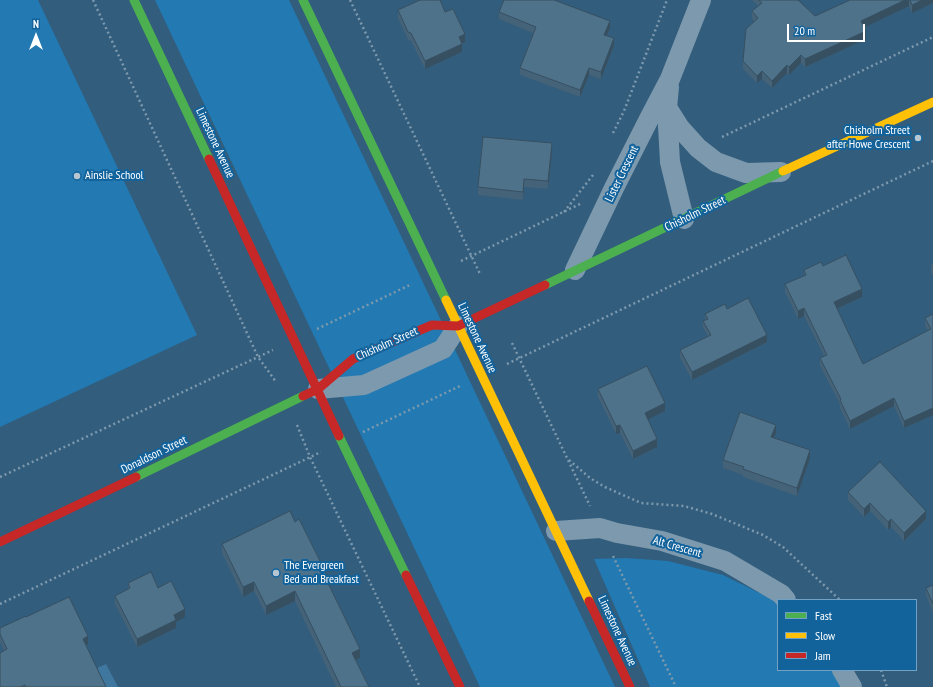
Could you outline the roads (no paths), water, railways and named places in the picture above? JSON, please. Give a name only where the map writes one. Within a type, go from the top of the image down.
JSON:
[{"type":"main road","name":"Limestone Avenue","points":[[134,0],[460,687]]},
{"type":"main road","name":"Limestone Avenue","points":[[303,0],[630,687]]},
{"type":"main road","name":"Chisholm Street","points":[[318,389],[353,359],[432,325],[458,326],[781,172],[933,102]]},
{"type":"main road","name":"Donaldson Street","points":[[0,542],[318,389]]},
{"type":"street","name":"Lister Crescent","points":[[575,270],[614,188],[670,80],[701,0]]},
{"type":"street","name":"Lister Crescent","points":[[670,80],[667,108],[670,162],[684,219]]},
{"type":"street","points":[[667,108],[680,128],[698,148],[716,162],[746,173],[781,172]]},
{"type":"street","points":[[318,389],[364,385],[443,349],[458,326]]},
{"type":"street","name":"Alt Crescent","points":[[556,531],[600,528],[617,533],[662,541],[725,561],[781,594],[785,599]]},
{"type":"street","points":[[843,671],[852,687]]},
{"type":"place","name":"Chisholm Street after Howe Crescent","points":[[918,138]]},
{"type":"place","name":"Ainslie School","points":[[77,176]]},
{"type":"place","name":"The Evergreen Bed and Breakfast","points":[[276,573]]}]
